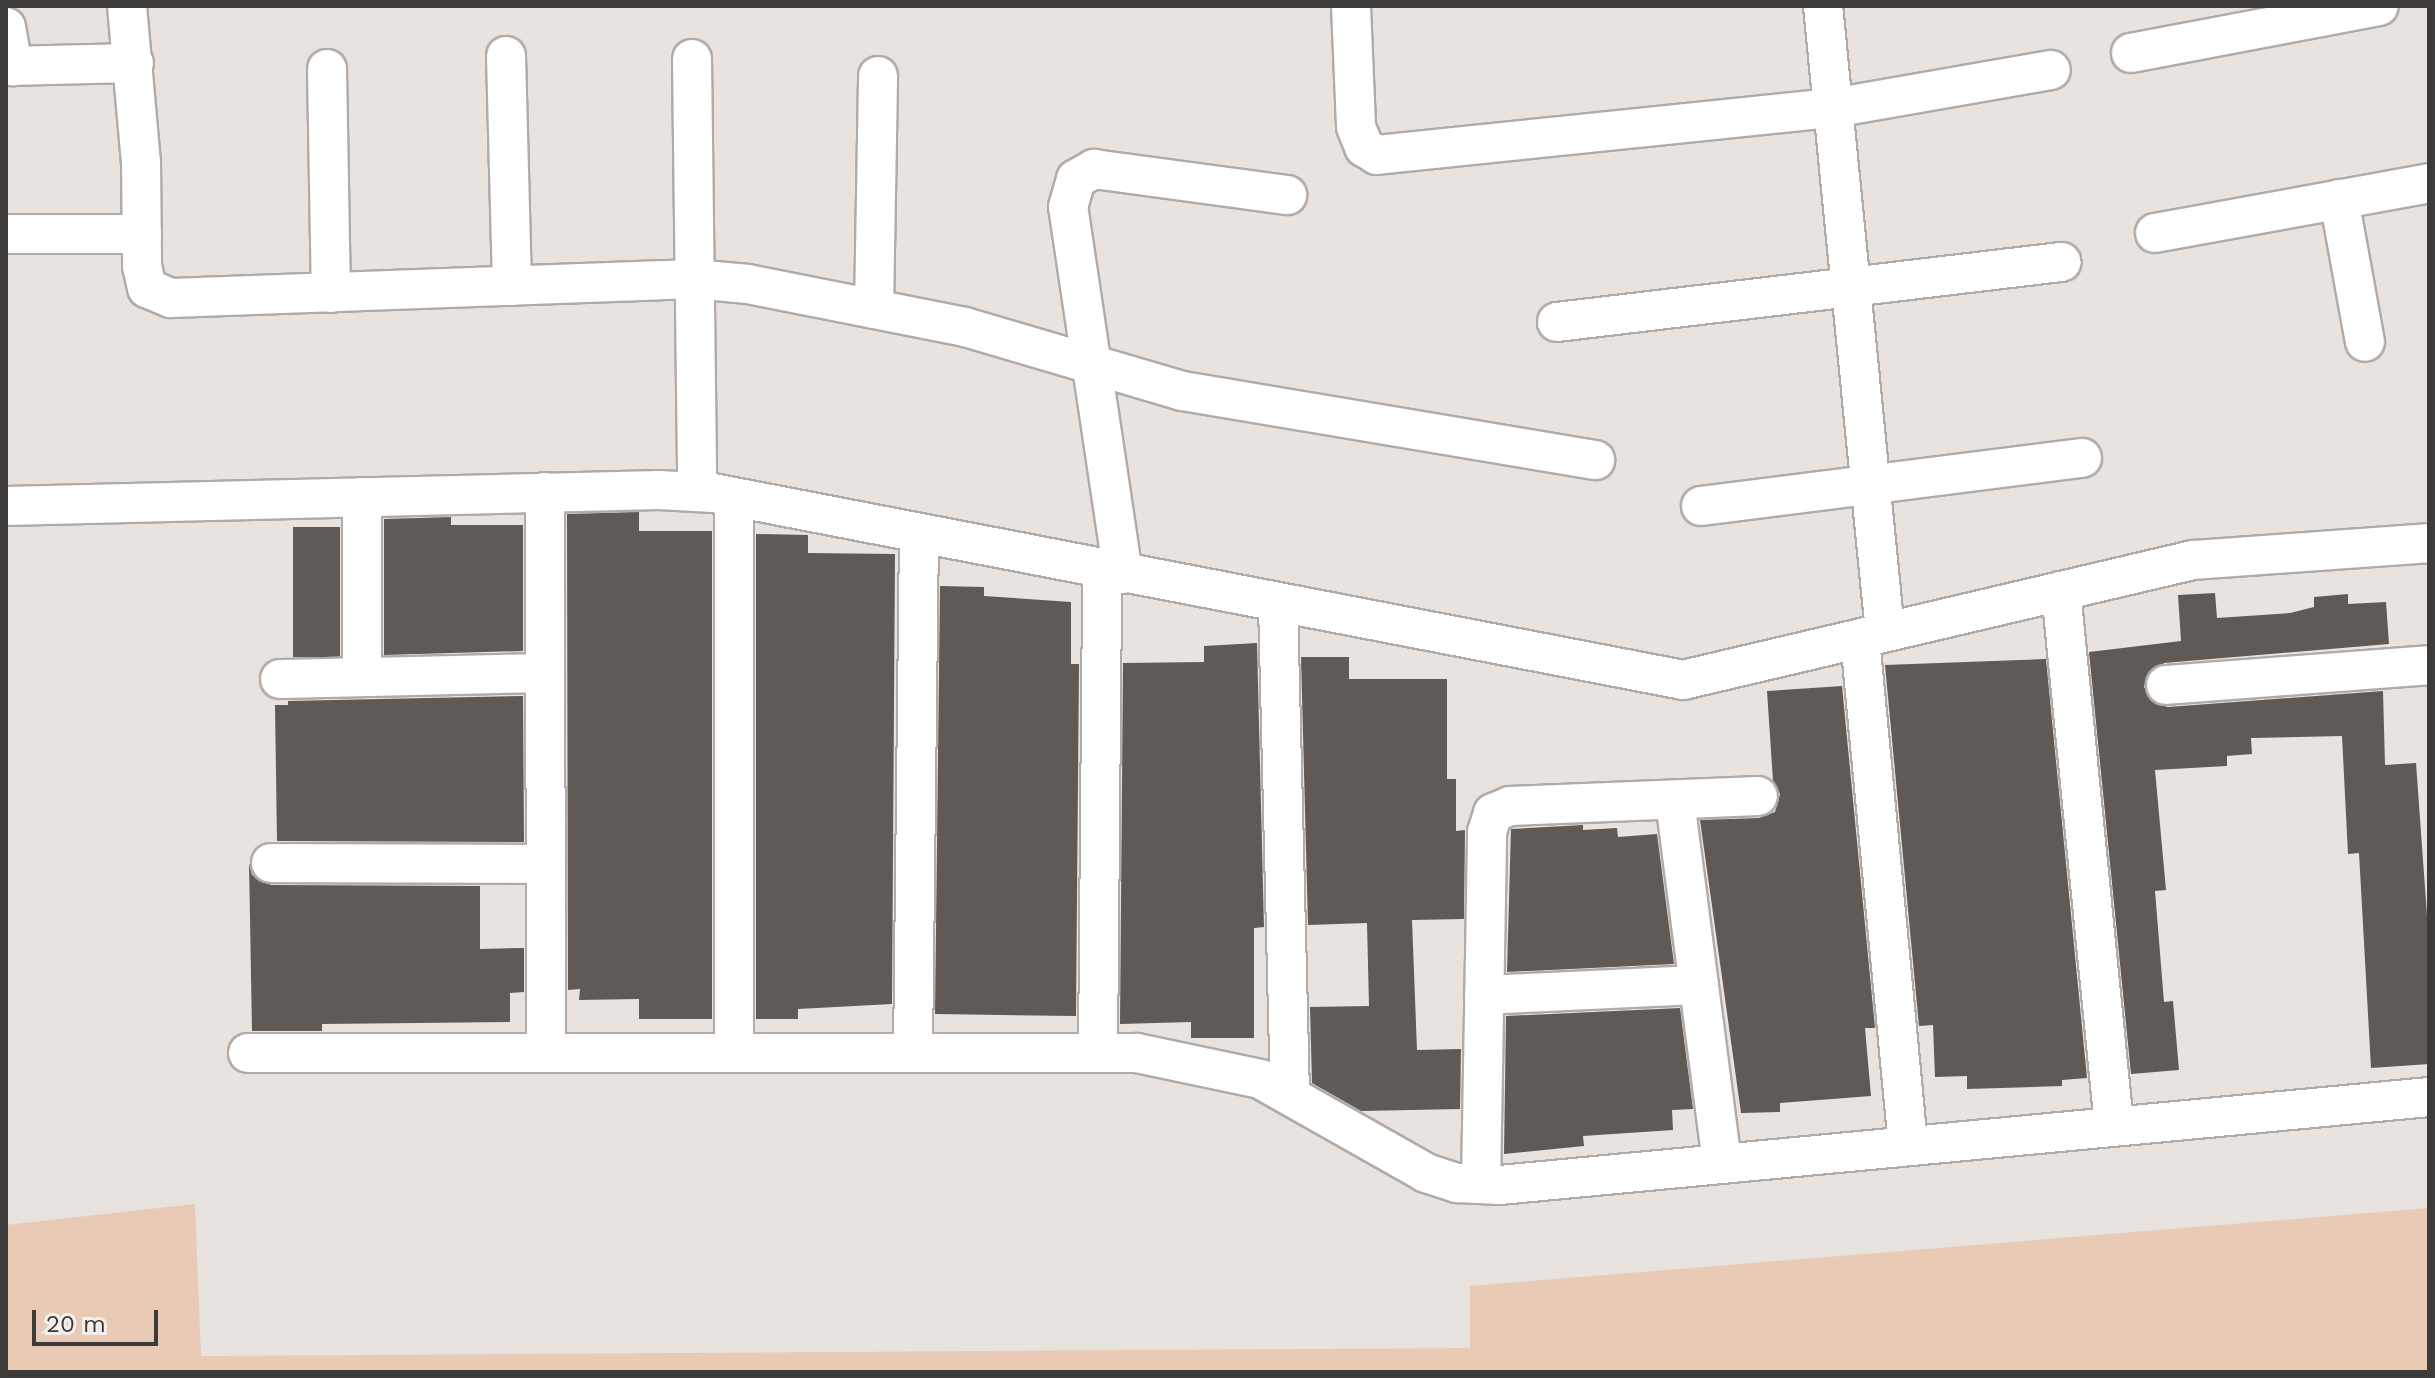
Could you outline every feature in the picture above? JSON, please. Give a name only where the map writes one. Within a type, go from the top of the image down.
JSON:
[{"type":"street","points":[[127,6],[134,63],[147,288],[171,298],[694,279],[965,327],[1089,364],[1257,406],[1595,460]]},
{"type":"street","points":[[1351,6],[1356,127],[1364,147],[1377,155],[1833,108],[2051,70]]},
{"type":"street","points":[[1823,6],[1870,485],[1873,636],[1908,1145]]},
{"type":"street","points":[[2131,53],[2379,6]]},
{"type":"street","points":[[6,27],[9,66],[134,63]]},
{"type":"street","points":[[506,56],[512,286]]},
{"type":"street","points":[[692,59],[694,279],[715,495],[734,1053]]},
{"type":"street","points":[[327,69],[331,293]]},
{"type":"street","points":[[874,309],[878,76]]},
{"type":"street","points":[[1098,1053],[1113,572],[1068,207],[1076,179],[1094,169],[1287,195]]},
{"type":"street","points":[[2155,233],[2429,183]]},
{"type":"street","points":[[2339,199],[2365,342]]},
{"type":"street","points":[[6,234],[142,234]]},
{"type":"street","points":[[1557,322],[1851,291],[2061,262]]},
{"type":"street","points":[[1701,506],[2082,458]]},
{"type":"street","points":[[545,492],[546,1053]]},
{"type":"street","points":[[6,506],[545,492],[715,495],[1683,680],[2193,560],[2429,543]]},
{"type":"street","points":[[362,497],[362,677]]},
{"type":"street","points":[[913,1053],[919,535]]},
{"type":"street","points":[[2061,591],[2114,1125]]},
{"type":"street","points":[[1278,604],[1290,1094]]},
{"type":"street","points":[[2166,685],[2429,665]]},
{"type":"street","points":[[280,679],[545,673]]},
{"type":"street","points":[[1481,1184],[1487,832],[1493,813],[1510,806],[1758,796]]},
{"type":"street","points":[[1675,801],[1722,1162]]},
{"type":"street","points":[[271,863],[546,864]]},
{"type":"street","points":[[1484,995],[1699,985]]},
{"type":"street","points":[[248,1053],[1098,1053],[1167,1056],[1260,1079],[1426,1173],[1481,1184],[2429,1097]]},
{"type":"shaded area","points":[[195,1204],[201,1356],[1470,1348],[1470,1286],[2429,1208],[2429,1372],[6,1372],[6,1225]]},
{"type":"building","points":[[639,512],[639,531],[712,531],[712,1019],[639,1019],[639,999],[579,1000],[580,989],[568,990],[567,514]]},
{"type":"building","points":[[451,517],[451,525],[523,525],[523,651],[384,655],[384,519]]},
{"type":"building","points":[[293,527],[340,527],[340,657],[293,657]]},
{"type":"building","points":[[756,534],[808,535],[808,553],[895,554],[892,1004],[798,1009],[798,1019],[756,1019]]},
{"type":"building","points":[[940,586],[984,587],[984,596],[1071,602],[1071,664],[1079,664],[1076,1016],[935,1014]]},
{"type":"building","points":[[2215,593],[2217,618],[2290,613],[2314,607],[2314,597],[2348,594],[2348,604],[2386,602],[2389,644],[2164,663],[2147,675],[2144,687],[2156,704],[2168,707],[2383,691],[2385,765],[2416,763],[2429,943],[2429,1064],[2371,1068],[2359,853],[2348,854],[2342,736],[2251,738],[2252,754],[2227,756],[2227,766],[2155,770],[2166,890],[2155,891],[2164,1002],[2173,1001],[2179,1070],[2131,1074],[2089,652],[2181,641],[2178,595]]},
{"type":"building","points":[[1257,643],[1264,927],[1254,928],[1254,1038],[1191,1038],[1191,1022],[1120,1024],[1123,663],[1204,662],[1204,646]]},
{"type":"building","points":[[1301,657],[1349,657],[1349,679],[1447,679],[1447,779],[1456,779],[1456,831],[1465,830],[1464,919],[1412,920],[1417,1050],[1461,1049],[1460,1109],[1361,1111],[1312,1083],[1310,1007],[1369,1006],[1367,923],[1308,925]]},
{"type":"building","points":[[2046,659],[2087,1078],[2062,1080],[2062,1086],[1967,1089],[1967,1076],[1935,1077],[1933,1025],[1919,1026],[1885,665]]},
{"type":"building","points":[[1842,686],[1875,1028],[1865,1028],[1871,1096],[1780,1103],[1780,1112],[1741,1113],[1700,820],[1759,818],[1775,812],[1780,794],[1773,781],[1767,691]]},
{"type":"building","points":[[523,696],[524,842],[277,841],[275,705],[288,705],[288,701]]},
{"type":"building","points":[[1583,825],[1583,830],[1617,828],[1618,837],[1657,834],[1674,964],[1507,972],[1511,829]]},
{"type":"building","points":[[249,863],[252,875],[271,885],[480,886],[480,949],[524,948],[524,992],[510,993],[510,1022],[322,1024],[322,1031],[252,1031]]},
{"type":"building","points":[[1680,1008],[1693,1109],[1672,1110],[1673,1130],[1583,1136],[1584,1146],[1504,1154],[1506,1016]]}]
